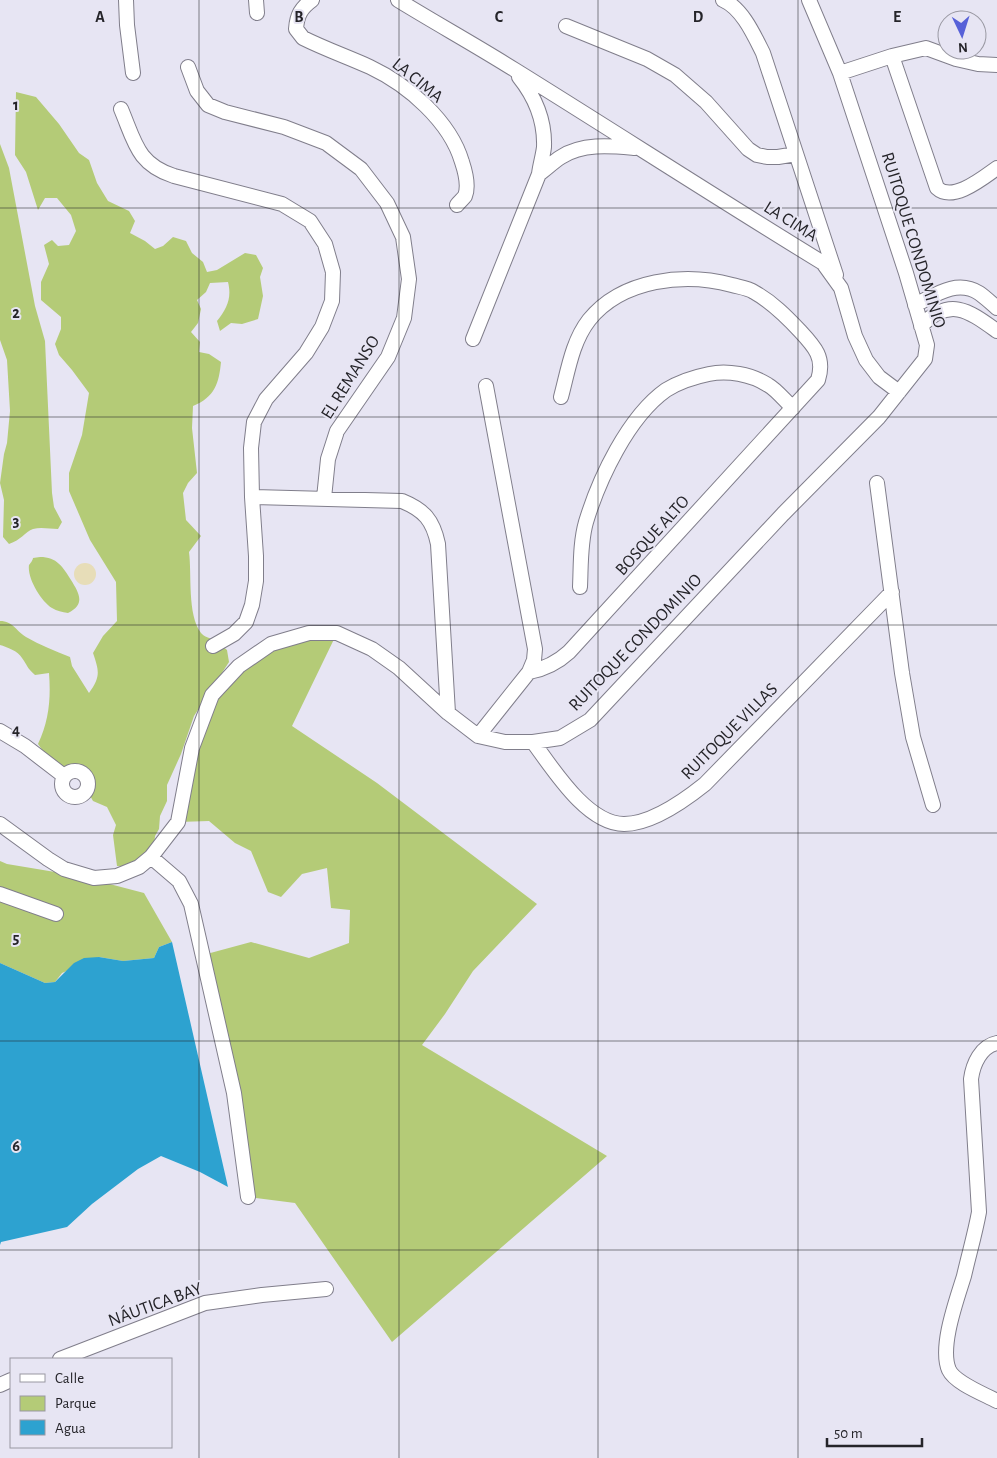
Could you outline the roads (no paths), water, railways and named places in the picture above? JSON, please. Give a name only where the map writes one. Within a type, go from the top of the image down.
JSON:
[{"type":"street","points":[[126,0],[133,73]]},
{"type":"street","name":"LA CIMA","points":[[312,0],[304,6],[297,16],[296,29],[303,38],[372,68],[400,84],[434,116],[447,132],[458,150],[466,184],[465,196],[457,205]]},
{"type":"street","name":"LA CIMA","points":[[398,0],[437,25],[514,69],[637,148],[823,263],[840,288]]},
{"type":"street","name":"LA CIMA","points":[[723,0],[729,2],[748,23],[763,53],[855,336],[866,360],[879,377],[899,392]]},
{"type":"street","name":"RUITOQUE CONDOMINIO","points":[[0,824],[64,870],[94,878],[117,876],[139,867],[151,857],[178,822],[192,748],[212,695],[239,666],[271,644],[309,633],[337,633],[372,649],[399,668],[448,713],[478,736],[505,742],[533,742],[560,738],[590,720],[783,514],[879,417],[925,359],[927,345],[879,190],[840,73],[810,0]]},
{"type":"street","points":[[566,26],[647,60],[675,75],[706,102],[748,149],[757,155],[768,158],[796,154]]},
{"type":"street","points":[[840,73],[892,56],[926,48],[956,59],[978,64],[997,65]]},
{"type":"street","points":[[892,56],[938,188],[944,192],[959,191],[972,185],[997,168]]},
{"type":"street","name":"EL REMANSO","points":[[188,67],[197,91],[208,105],[225,112],[284,127],[326,143],[361,169],[387,203],[403,237],[409,279],[404,318],[388,357],[337,431],[328,459],[324,498]]},
{"type":"street","name":"LA CIMA","points":[[473,339],[539,174],[544,146],[541,118],[532,93],[514,69]]},
{"type":"street","points":[[121,109],[139,152],[148,163],[160,171],[282,204],[310,221],[326,244],[333,272],[332,301],[322,327],[306,353],[266,399],[254,422],[251,448],[256,581],[252,605],[246,622],[234,634],[213,646]]},
{"type":"street","name":"LA CIMA","points":[[539,174],[562,156],[585,148],[608,146],[637,148]]},
{"type":"street","name":"BOSQUE ALTO","points":[[529,672],[544,669],[558,662],[570,652],[793,408],[818,380],[821,371],[818,356],[810,341],[781,311],[753,291],[717,281],[676,278],[643,285],[612,299],[589,320],[573,348],[561,397]]},
{"type":"street","points":[[915,305],[943,291],[961,287],[979,293],[997,308]]},
{"type":"street","points":[[942,312],[943,291]]},
{"type":"street","points":[[921,326],[930,317],[959,308],[973,314],[997,330]]},
{"type":"street","points":[[580,587],[581,554],[585,524],[604,476],[622,441],[642,412],[666,390],[693,377],[720,372],[746,375],[768,385],[793,408]]},
{"type":"street","points":[[478,736],[529,672],[534,660],[535,649],[486,386]]},
{"type":"street","points":[[877,483],[902,673],[914,737],[933,804]]},
{"type":"street","points":[[252,497],[402,501],[416,507],[427,516],[435,529],[438,544],[448,713]]},
{"type":"street","name":"RUITOQUE VILLAS","points":[[533,742],[556,775],[585,806],[605,820],[622,824],[637,823],[654,817],[692,795],[705,784],[892,592]]},
{"type":"street","points":[[0,731],[25,746],[64,776]]},
{"type":"street","points":[[151,857],[178,881],[191,904],[234,1093],[248,1197]]},
{"type":"street","points":[[0,894],[56,914]]},
{"type":"street","points":[[997,1043],[991,1044],[980,1054],[972,1069],[970,1079],[979,1212],[976,1232],[949,1325],[947,1357],[949,1370],[962,1383],[997,1401]]},
{"type":"street","name":"NÁUTICA BAY","points":[[63,1358],[205,1303],[326,1289]]},
{"type":"water","points":[[172,942],[228,1187],[200,1172],[161,1156],[138,1169],[92,1204],[67,1227],[1,1242],[0,1245],[0,963],[45,983],[55,982],[74,963],[84,958],[99,957],[123,961],[154,958],[159,947]]}]
